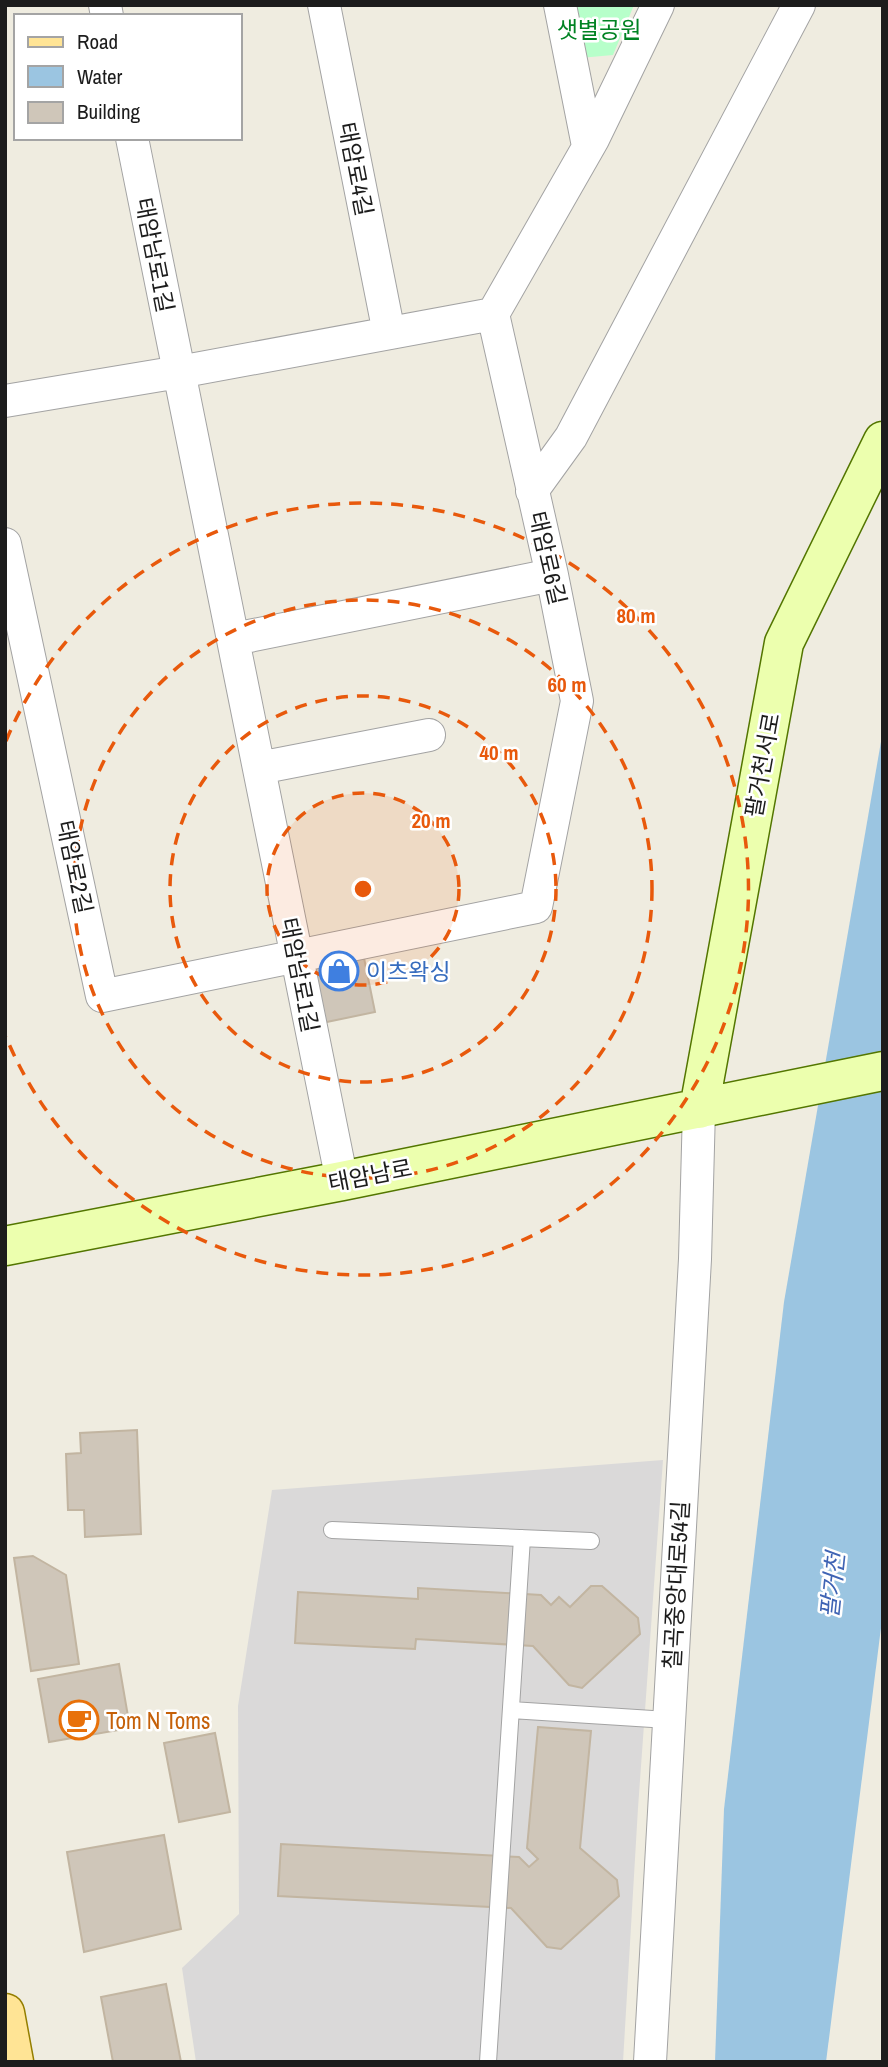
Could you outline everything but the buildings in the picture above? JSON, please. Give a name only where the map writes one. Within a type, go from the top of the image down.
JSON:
[{"type":"main road","name":"팔거천서로","points":[[716,1105],[784,643],[883,441]]},
{"type":"main road","name":"태암남로","points":[[5,1246],[342,1181],[883,1071]]},
{"type":"main road","points":[[5,2013],[14,2062]]},
{"type":"street","name":"태암로4길","points":[[324,5],[388,333]]},
{"type":"street","points":[[560,5],[588,146]]},
{"type":"street","points":[[5,401],[493,314],[588,146],[658,5]]},
{"type":"street","points":[[532,491],[571,437],[799,5]]},
{"type":"street","name":"태암남로1길","points":[[132,140],[342,1181]]},
{"type":"street","name":"태암로6길","points":[[296,955],[536,907],[577,701],[552,575],[493,314]]},
{"type":"street","name":"태암로2길","points":[[5,544],[102,996],[296,955]]},
{"type":"street","points":[[234,639],[552,575]]},
{"type":"street","points":[[258,768],[429,735]]},
{"type":"street","name":"칠곡중앙대로54길","points":[[650,2062],[695,1259],[716,1105]]},
{"type":"lane","points":[[332,1530],[591,1541]]},
{"type":"lane","points":[[488,2062],[523,1538]]},
{"type":"lane","points":[[511,1710],[668,1720]]},
{"type":"shaded area","points":[[663,1460],[623,2062],[196,2062],[182,1968],[239,1914],[238,1706],[272,1490]]},
{"type":"green space","name":"샛별공원","points":[[570,5],[634,5],[613,55],[580,58]]},
{"type":"water","name":"팔거천","points":[[883,730],[883,1612],[826,2062],[715,2062],[724,1809],[784,1302]]},
{"type":"place","name":"이츠왁싱","points":[[339,971]]},
{"type":"place","name":"Tom N Toms","points":[[79,1720]]}]
